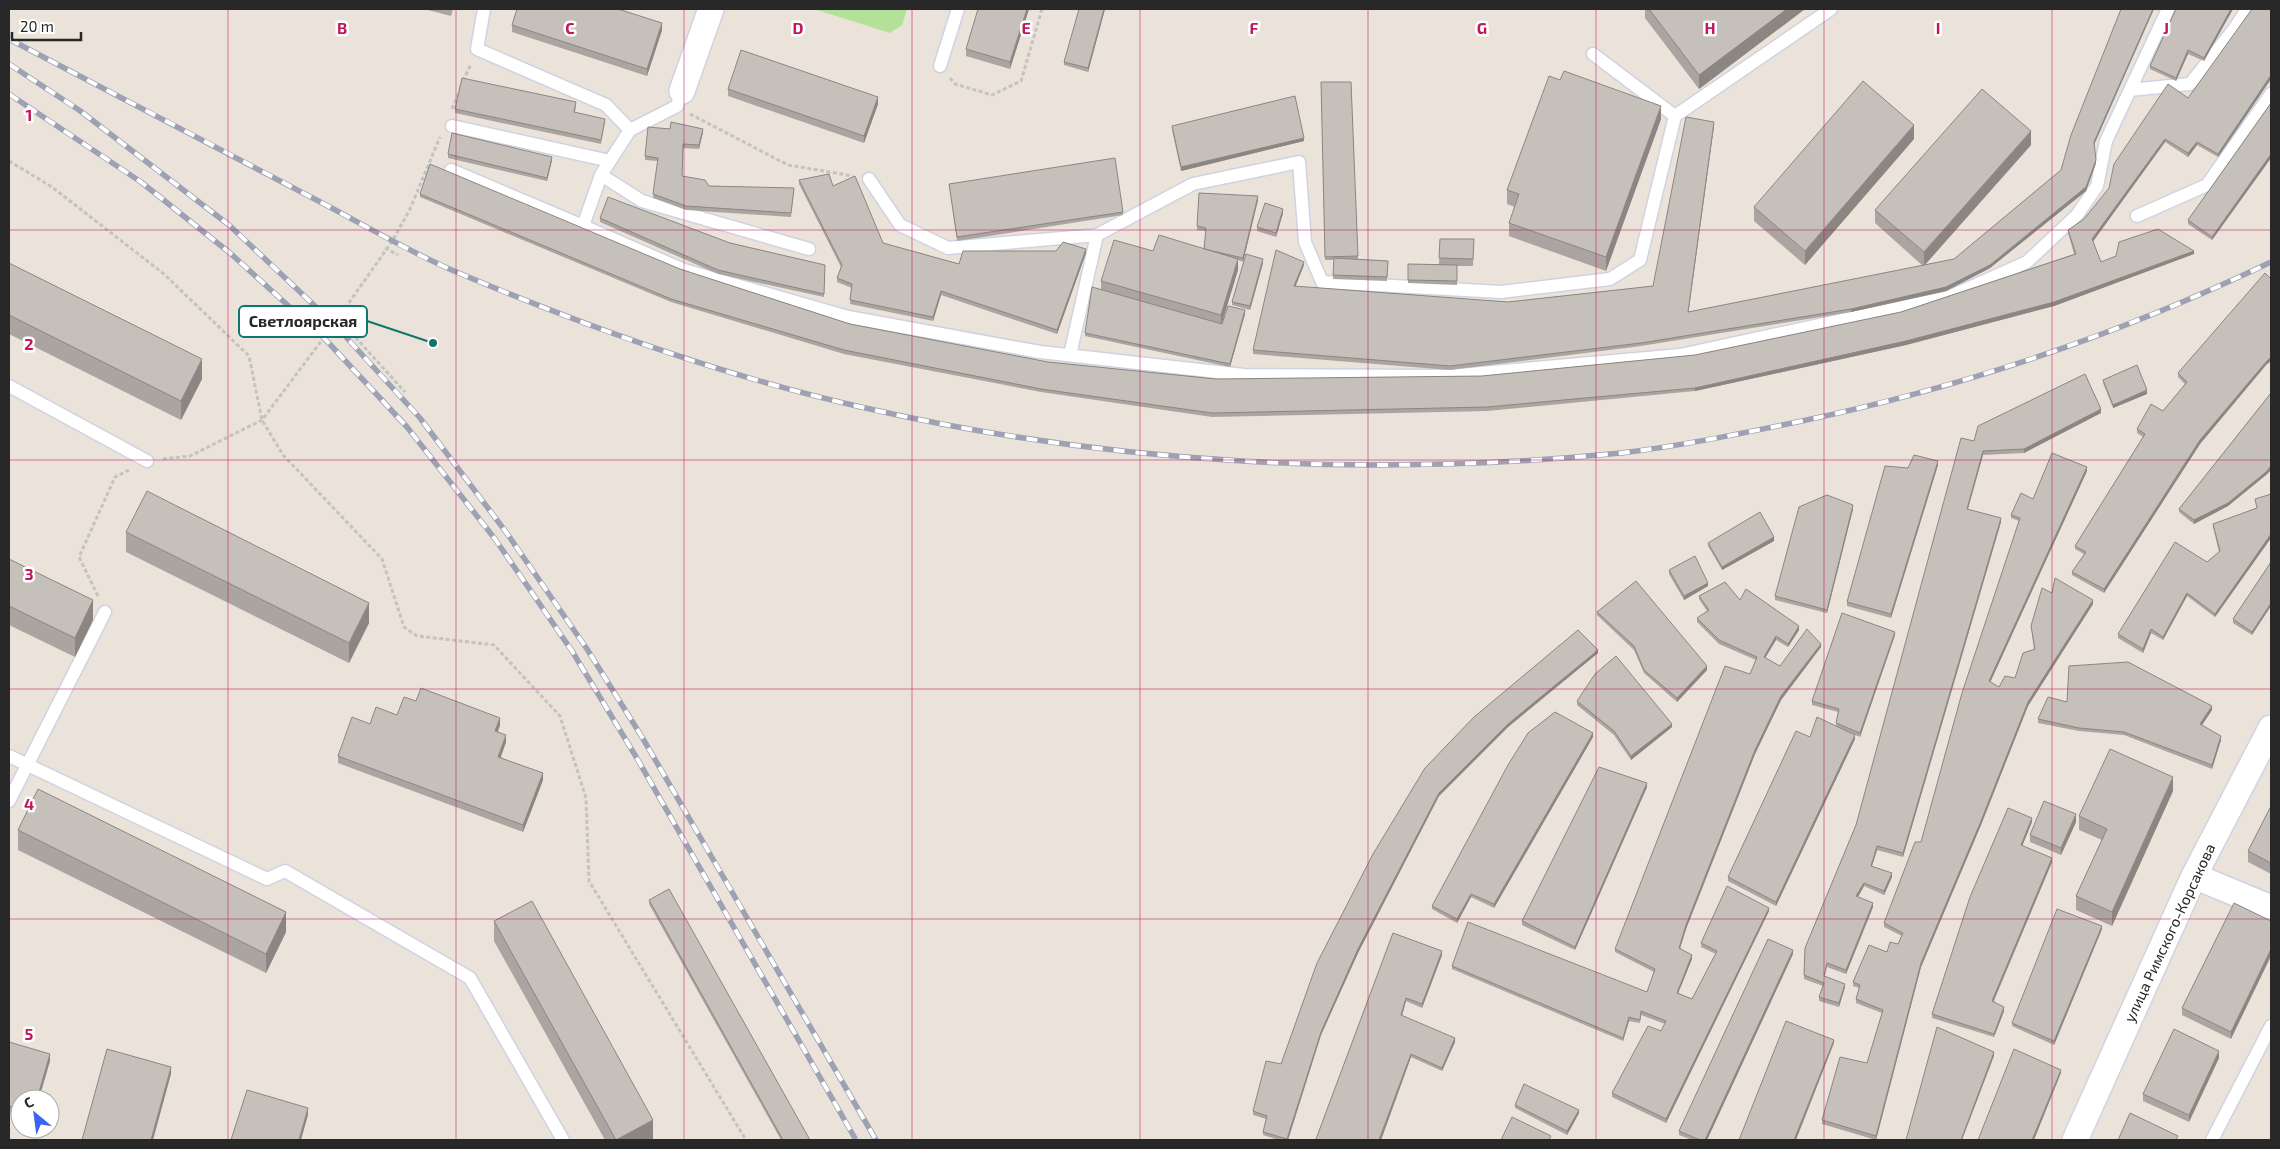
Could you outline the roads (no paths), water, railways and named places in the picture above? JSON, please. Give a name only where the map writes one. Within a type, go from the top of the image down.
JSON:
[{"type":"street","points":[[679,99],[711,9]]},
{"type":"street","name":"улица Римского-Корсакова","points":[[2075,1140],[2194,876],[2271,728]]},
{"type":"street","points":[[2194,876],[2271,908]]},
{"type":"lane","points":[[484,9],[477,49],[606,105],[630,130]]},
{"type":"lane","points":[[940,66],[958,9]]},
{"type":"lane","points":[[869,179],[900,225],[948,248],[1098,235],[1193,184],[1299,162],[1305,242],[1322,282],[1501,292],[1610,279],[1640,260],[1675,116],[1832,9]]},
{"type":"lane","points":[[451,170],[684,270],[848,317],[1040,352],[1244,376],[1448,376],[1680,355],[1949,297],[2027,262],[2077,215],[2097,186],[2106,141],[2168,9]]},
{"type":"lane","points":[[2130,90],[2190,84],[2235,28],[2246,9]]},
{"type":"lane","points":[[1593,54],[1675,116]]},
{"type":"lane","points":[[2137,216],[2207,185],[2271,94]]},
{"type":"lane","points":[[583,226],[601,175],[630,130],[679,99]]},
{"type":"lane","points":[[448,128],[610,161]]},
{"type":"lane","points":[[601,175],[642,201],[809,249]]},
{"type":"lane","points":[[1070,355],[1098,235]]},
{"type":"lane","points":[[9,386],[147,461]]},
{"type":"lane","points":[[9,801],[105,612]]},
{"type":"lane","points":[[9,756],[266,879],[285,871],[470,978],[563,1140]]},
{"type":"lane","points":[[2212,1140],[2271,1026]]},
{"type":"railway","points":[[9,39],[416,253],[454,271],[604,330],[706,365],[809,395],[861,407],[954,426],[1049,442],[1143,453],[1239,461],[1334,464],[1430,464],[1526,461],[1621,453],[1687,443],[1858,408],[1919,393],[1979,375],[2039,356],[2157,313],[2271,262]]},
{"type":"railway","points":[[9,64],[79,110],[229,225],[334,324],[420,418],[506,532],[587,649],[642,737],[876,1140]]},
{"type":"railway","points":[[9,94],[141,182],[230,253],[324,338],[407,427],[495,539],[572,651],[635,755],[856,1140]]},
{"type":"place","name":"Светлоярская","points":[[433,343]]}]
